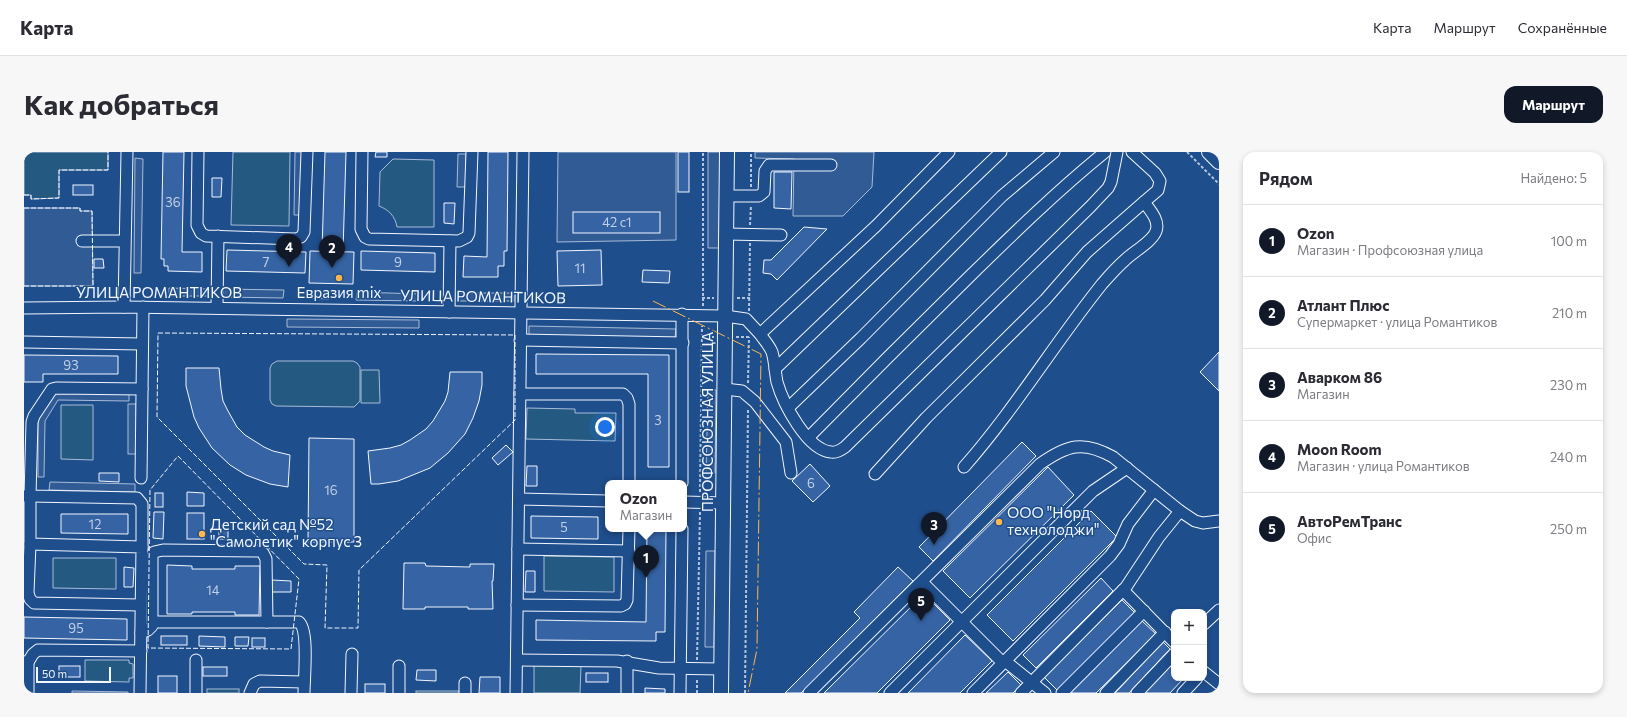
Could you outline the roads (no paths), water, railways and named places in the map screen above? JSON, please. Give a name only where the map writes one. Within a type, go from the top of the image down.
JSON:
[{"type":"main road","name":"ПРОФСОЮЗНАЯ УЛИЦА","points":[[721,693],[727,152]]},
{"type":"main road","points":[[1209,152],[1219,162]]},
{"type":"street","points":[[124,307],[124,241],[127,152]]},
{"type":"street","points":[[198,152],[197,225],[201,233],[206,236],[296,239],[301,237],[304,232],[307,152]]},
{"type":"street","points":[[362,152],[361,229],[365,237],[368,239],[450,241],[464,240],[469,233],[472,152]]},
{"type":"street","points":[[516,693],[523,152]]},
{"type":"street","points":[[949,152],[870,231],[760,334],[771,351],[779,387],[798,427],[808,438],[824,450],[835,452],[845,447],[1103,193],[1111,182],[1117,152]]},
{"type":"street","points":[[775,369],[1001,152]]},
{"type":"street","points":[[788,408],[861,338],[997,202],[1054,152]]},
{"type":"street","points":[[808,438],[909,336],[1035,213],[1066,184],[1105,152]]},
{"type":"street","points":[[875,474],[926,418],[1045,300],[1087,252],[1158,190],[1160,181],[1155,173],[1132,152]]},
{"type":"street","points":[[727,196],[759,196],[763,194],[765,171],[769,165],[831,165]]},
{"type":"street","points":[[964,467],[1010,411],[1109,277],[1126,259],[1153,238],[1157,231],[1157,224],[1144,202]]},
{"type":"street","points":[[726,234],[781,235]]},
{"type":"street","points":[[217,308],[218,236]]},
{"type":"street","points":[[82,241],[124,241]]},
{"type":"street","points":[[450,241],[450,312]]},
{"type":"street","points":[[141,478],[143,307]]},
{"type":"street","name":"УЛИЦА РОМАНТИКОВ","points":[[24,308],[143,307],[682,314],[744,318],[760,334]]},
{"type":"street","points":[[682,314],[682,480]]},
{"type":"street","points":[[520,340],[683,343]]},
{"type":"street","points":[[24,342],[142,344]]},
{"type":"street","points":[[140,605],[34,603],[30,599],[28,593],[30,544],[27,496],[32,422],[34,416],[52,389],[142,389]]},
{"type":"street","points":[[725,389],[742,391],[748,395],[786,442],[792,473]]},
{"type":"street","points":[[520,394],[623,394],[627,398],[629,404],[629,480]]},
{"type":"street","points":[[809,693],[1040,464],[1051,456],[1065,449],[1088,446],[1101,450],[1195,521],[1219,521]]},
{"type":"street","points":[[890,693],[1093,491],[1126,468]]},
{"type":"street","points":[[973,693],[1110,556],[1119,544],[1128,524],[1154,490]]},
{"type":"street","points":[[27,496],[137,498],[142,504],[140,693]]},
{"type":"street","points":[[519,499],[605,501]]},
{"type":"street","points":[[687,502],[724,503]]},
{"type":"street","points":[[1021,693],[1123,590],[1158,537],[1180,511]]},
{"type":"street","points":[[517,605],[620,606],[625,604],[627,600],[629,532]]},
{"type":"street","points":[[680,693],[682,532]]},
{"type":"street","points":[[30,544],[142,547]]},
{"type":"street","points":[[518,549],[629,551]]},
{"type":"street","points":[[141,633],[151,629],[152,556],[154,552],[163,550],[260,551],[263,553],[266,559],[266,622]]},
{"type":"street","points":[[922,582],[1004,662],[1032,682],[1043,693]]},
{"type":"street","points":[[1123,590],[1171,639]]},
{"type":"street","points":[[1207,621],[1219,610]]},
{"type":"street","points":[[1062,693],[1144,611]]},
{"type":"street","points":[[152,622],[299,622],[303,626],[305,643],[304,687],[260,681],[254,684],[250,693]]},
{"type":"street","points":[[1106,693],[1165,632]]},
{"type":"street","points":[[28,693],[26,662],[38,650],[141,651]]},
{"type":"street","points":[[352,654],[352,693]]},
{"type":"street","points":[[1137,693],[1171,657]]},
{"type":"street","points":[[196,660],[196,693]]},
{"type":"street","points":[[517,660],[627,661],[659,668],[721,669]]},
{"type":"street","points":[[627,661],[627,693]]},
{"type":"street","points":[[399,666],[399,693]]},
{"type":"street","points":[[1207,674],[1219,684]]},
{"type":"street","points":[[1182,693],[1194,681]]},
{"type":"place","name":"Moon Room","points":[[289,267]]},
{"type":"place","name":"Атлант Плюс","points":[[332,268]]},
{"type":"place","name":"Евразия mix","points":[[339,278]]},
{"type":"place","name":"ООО \"Норд технолоджи\"","points":[[999,522]]},
{"type":"place","name":"Детский сад №52 \"Самолетик\" корпус 3","points":[[202,534]]},
{"type":"place","name":"Аварком 86","points":[[934,545]]},
{"type":"place","name":"Ozon","points":[[646,578]]},
{"type":"place","name":"АвтоРемТранс","points":[[921,621]]}]
